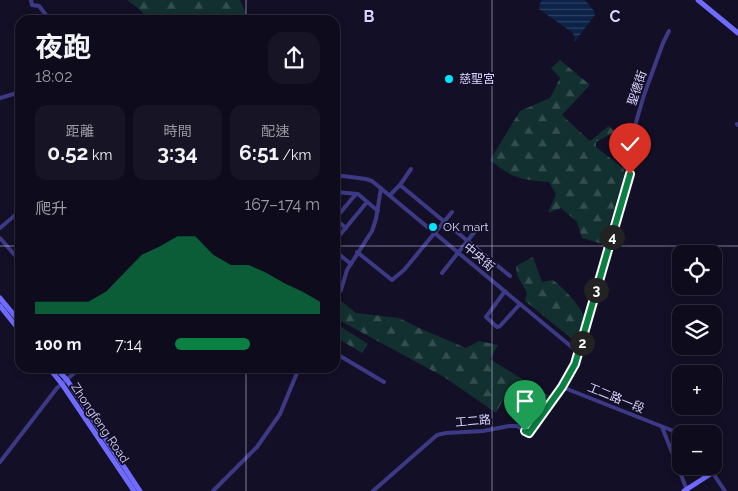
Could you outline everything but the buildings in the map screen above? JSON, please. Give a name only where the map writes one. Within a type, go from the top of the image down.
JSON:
[{"type":"main road","points":[[698,0],[738,33]]},
{"type":"main road","points":[[0,298],[15,316]]},
{"type":"main road","points":[[0,306],[15,325]]},
{"type":"main road","name":"Zhongfeng Road","points":[[54,373],[64,382],[140,491]]},
{"type":"main road","name":"Zhongfeng Road","points":[[59,373],[134,491]]},
{"type":"main road","points":[[686,490],[709,475]]},
{"type":"street","points":[[31,0],[32,5],[39,6],[46,15]]},
{"type":"street","name":"聖德街","points":[[579,353],[630,174],[624,165],[625,160],[644,95],[669,31]]},
{"type":"street","points":[[0,98],[15,94]]},
{"type":"street","points":[[390,195],[400,185],[410,169]]},
{"type":"street","name":"中央街","points":[[340,176],[366,178],[372,181],[579,353]]},
{"type":"street","points":[[400,185],[510,276]]},
{"type":"street","points":[[340,292],[344,278],[357,252],[372,231],[378,211],[381,188]]},
{"type":"street","points":[[340,193],[356,194],[378,211]]},
{"type":"street","points":[[340,213],[356,194]]},
{"type":"street","points":[[340,235],[367,202]]},
{"type":"street","points":[[357,252],[392,280],[404,270],[452,212]]},
{"type":"street","points":[[0,228],[15,215]]},
{"type":"street","points":[[340,223],[346,228]]},
{"type":"street","points":[[442,273],[480,225]]},
{"type":"street","points":[[0,238],[15,255]]},
{"type":"street","points":[[340,255],[351,264]]},
{"type":"street","points":[[505,292],[486,317],[497,327],[520,304]]},
{"type":"street","name":"工二路","points":[[373,491],[437,436],[446,433],[483,431],[509,426],[517,426],[529,433],[562,387],[579,353]]},
{"type":"street","points":[[340,356],[384,382]]},
{"type":"street","points":[[0,462],[36,413],[57,388],[74,373]]},
{"type":"street","points":[[213,491],[257,447],[280,414],[296,373]]},
{"type":"street","name":"工二路一段","points":[[562,387],[672,431]]},
{"type":"street","points":[[662,427],[686,490]]},
{"type":"street","points":[[713,475],[725,491]]},
{"type":"green space","points":[[127,0],[240,0],[247,15],[144,15]]},
{"type":"green space","points":[[560,60],[590,85],[562,115],[590,141],[609,126],[615,132],[596,142],[596,147],[623,168],[625,173],[603,244],[582,238],[577,222],[561,208],[548,213],[556,194],[549,182],[511,175],[490,160],[520,111],[550,98],[560,78],[551,68]]},
{"type":"green space","points":[[533,257],[542,282],[553,280],[570,296],[584,315],[577,343],[525,301],[527,293],[517,275],[516,266]]},
{"type":"green space","points":[[341,301],[356,313],[399,318],[466,348],[479,341],[498,345],[490,359],[551,397],[529,429],[508,412],[516,397],[504,398],[496,413],[444,377],[340,321]]},
{"type":"green space","points":[[340,326],[368,344],[362,353],[340,340]]},
{"type":"water","points":[[541,0],[585,0],[595,15],[575,41],[573,33],[539,9]]},
{"type":"place","name":"慈聖宮","points":[[449,79]]},
{"type":"place","name":"OK mart","points":[[433,227]]},
{"type":"route","points":[[525,431],[529,433],[562,387],[575,364],[630,174]]}]
